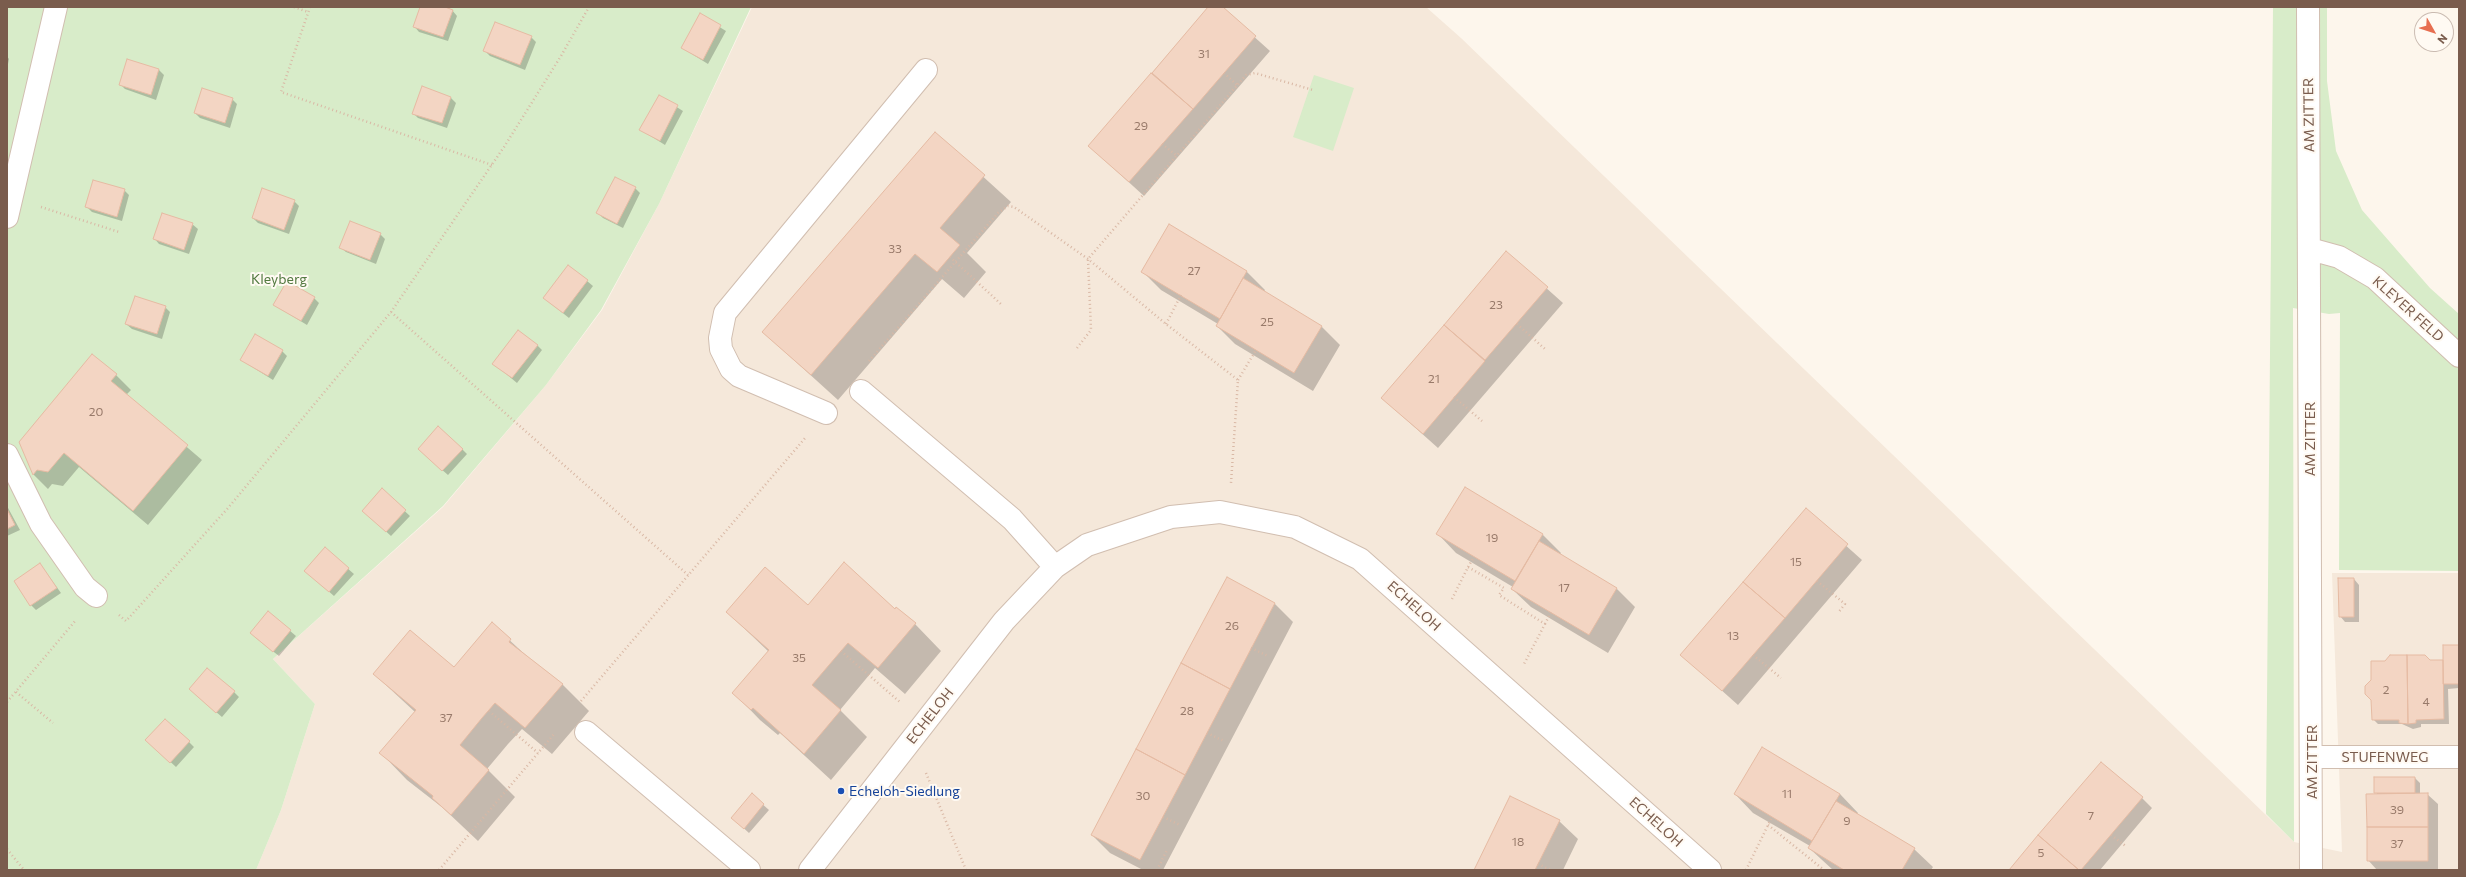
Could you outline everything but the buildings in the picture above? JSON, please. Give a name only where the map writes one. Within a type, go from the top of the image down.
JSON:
[{"type":"street","points":[[10,207],[56,7]]},
{"type":"street","name":"AM ZITTER","points":[[2308,7],[2312,757],[2311,870]]},
{"type":"street","points":[[826,412],[739,376],[731,369],[721,349],[720,338],[725,312],[926,70]]},
{"type":"street","name":"KLEYER FELD","points":[[2310,248],[2339,257],[2375,278],[2459,356]]},
{"type":"street","points":[[861,391],[1012,519],[1055,567]]},
{"type":"street","points":[[7,456],[41,524],[85,587],[96,596]]},
{"type":"street","name":"ECHELOH","points":[[810,870],[1004,621],[1055,567],[1087,545],[1171,517],[1220,512],[1295,527],[1334,545],[1374,570],[1710,870]]},
{"type":"street","points":[[586,732],[749,870]]},
{"type":"street","name":"STUFENWEG","points":[[2312,757],[2459,757]]},
{"type":"path","points":[[294,7],[308,12]]},
{"type":"path","points":[[310,7],[281,92],[492,165]]},
{"type":"path","points":[[7,702],[96,596],[126,621],[228,508],[390,312],[492,165],[561,56],[588,7]]},
{"type":"path","points":[[1224,73],[1237,85]]},
{"type":"path","points":[[1077,348],[1091,330],[1088,259],[1246,74],[1255,73],[1313,90]]},
{"type":"path","points":[[1162,144],[1176,156]]},
{"type":"path","points":[[868,363],[998,213],[1008,206],[1023,213],[1088,259],[1166,324],[1238,380]]},
{"type":"path","points":[[10,207],[119,232]]},
{"type":"path","points":[[950,257],[1002,305]]},
{"type":"path","points":[[1166,324],[1181,295]]},
{"type":"path","points":[[390,312],[688,575]]},
{"type":"path","points":[[1517,324],[1545,348]]},
{"type":"path","points":[[1230,514],[1238,380],[1256,350]]},
{"type":"path","points":[[1454,397],[1482,421]]},
{"type":"path","points":[[578,704],[826,412]]},
{"type":"path","points":[[1438,627],[1474,557]]},
{"type":"path","points":[[1468,567],[1504,588],[1499,595],[1545,624]]},
{"type":"path","points":[[1817,581],[1845,604],[1838,613]]},
{"type":"path","points":[[1510,691],[1551,612]]},
{"type":"path","points":[[1251,648],[1268,656]]},
{"type":"path","points":[[840,651],[918,731],[966,870]]},
{"type":"path","points":[[1753,655],[1781,678]]},
{"type":"path","points":[[16,692],[53,723]]},
{"type":"path","points":[[489,711],[538,753]]},
{"type":"path","points":[[439,870],[558,728]]},
{"type":"path","points":[[1207,733],[1224,741]]},
{"type":"path","points":[[1163,817],[1180,825]]},
{"type":"path","points":[[1746,870],[1772,817]]},
{"type":"path","points":[[1768,825],[1824,870]]},
{"type":"path","points":[[2111,835],[2127,847]]},
{"type":"path","points":[[7,849],[24,870]]},
{"type":"path","points":[[1157,870],[1167,850]]},
{"type":"path","points":[[1538,864],[1551,870]]},
{"type":"shaded area","points":[[752,7],[1426,7],[1461,38],[2294,842],[2342,852],[2332,573],[2459,573],[2459,870],[256,870],[281,810],[315,704],[273,659],[443,507],[546,385],[602,310],[659,204]]},
{"type":"green space","name":"Kleyberg","points":[[7,7],[751,7],[659,204],[601,310],[546,385],[443,506],[273,659],[315,704],[281,810],[256,870],[7,870]]},
{"type":"green space","points":[[2273,7],[2327,7],[2327,81],[2336,151],[2362,210],[2430,288],[2459,314],[2459,571],[2339,570],[2340,313],[2329,314],[2293,308],[2294,842],[2266,814]]},
{"type":"green space","points":[[1314,75],[1354,88],[1333,151],[1293,137]]},
{"type":"place","name":"Echeloh-Siedlung","points":[[841,791]]}]
